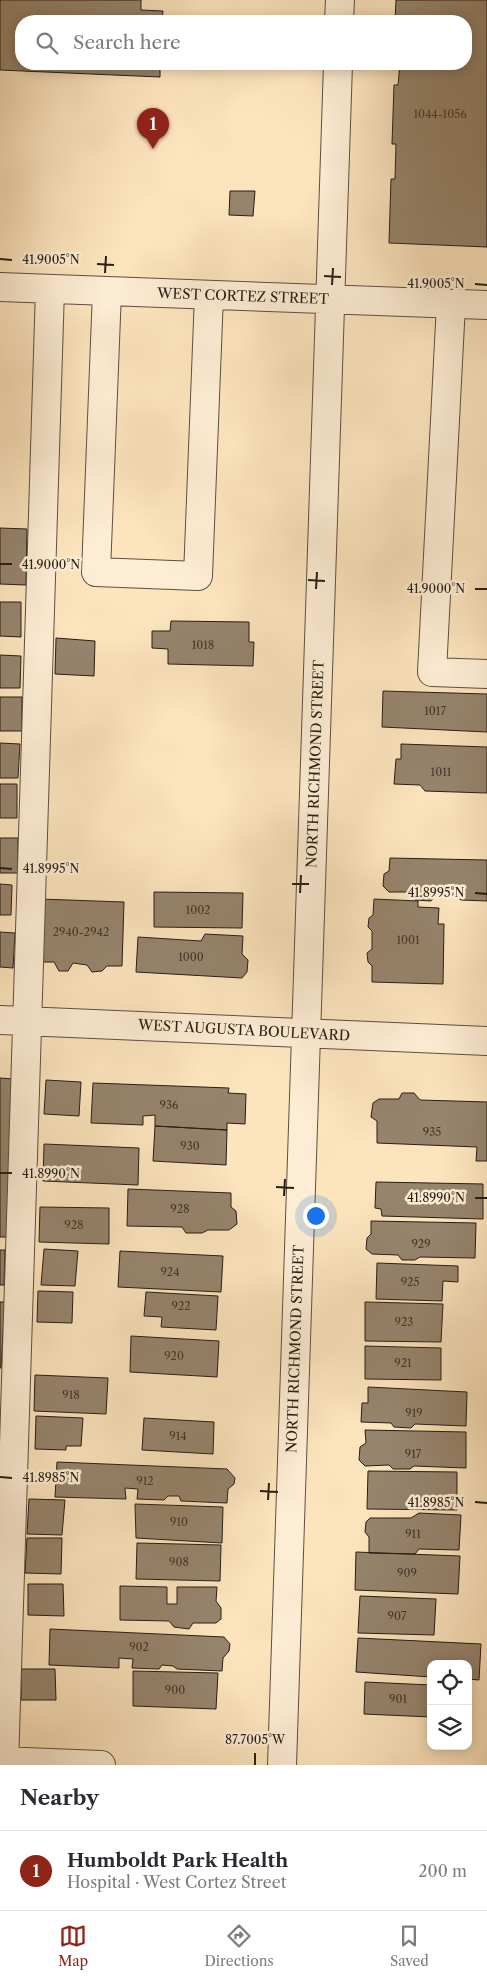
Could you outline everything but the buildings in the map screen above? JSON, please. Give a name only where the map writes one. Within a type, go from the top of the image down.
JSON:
[{"type":"street","points":[[339,15],[340,0]]},
{"type":"street","name":"NORTH RICHMOND STREET","points":[[282,1765],[338,70]]},
{"type":"street","name":"WEST CORTEZ STREET","points":[[0,287],[487,306]]},
{"type":"street","points":[[50,288],[3,1763],[101,1765]]},
{"type":"street","points":[[108,291],[96,572],[198,576],[209,295]]},
{"type":"street","points":[[451,304],[432,672],[487,674]]},
{"type":"street","name":"WEST AUGUSTA BOULEVARD","points":[[0,1020],[487,1041]]},
{"type":"place","name":"Humboldt Park Health","points":[[153,149]]}]
